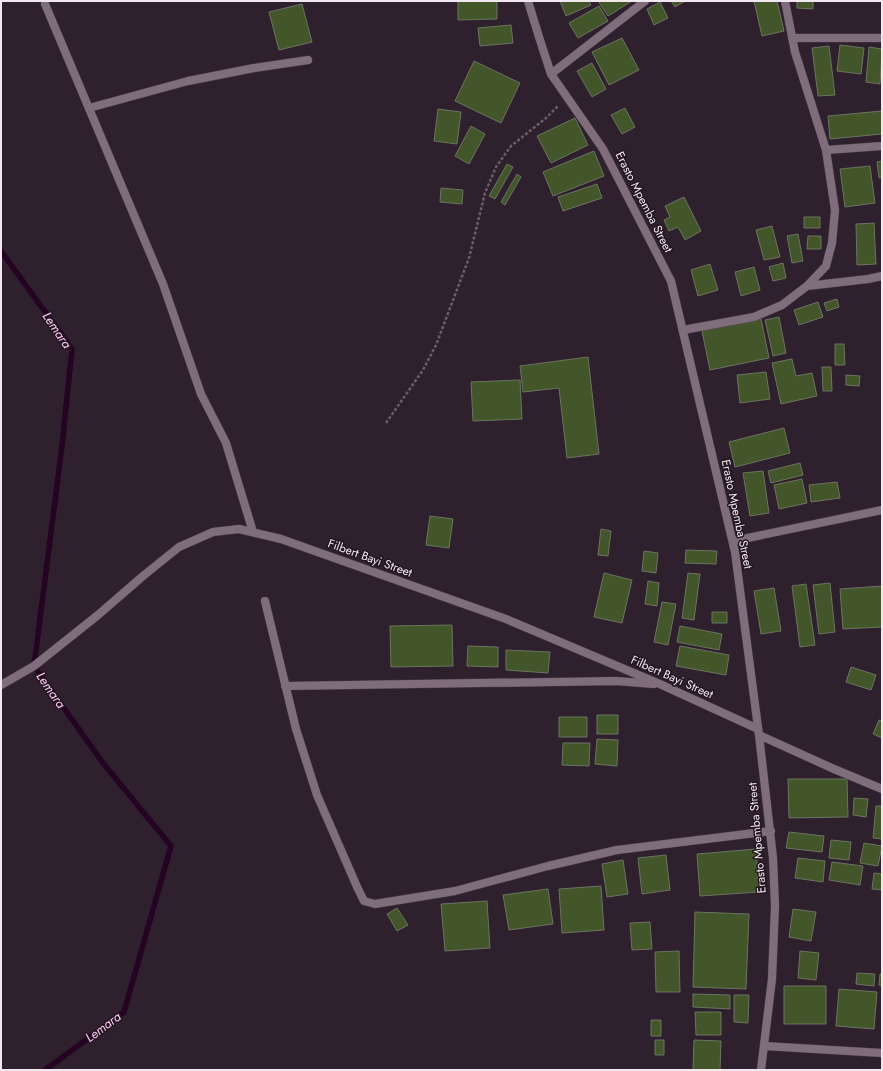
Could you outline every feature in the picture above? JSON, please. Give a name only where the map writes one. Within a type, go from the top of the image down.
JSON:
[{"type":"street","name":"Erasto Mpemba Street","points":[[528,1],[552,74],[603,149],[672,281],[733,541],[759,732],[764,787],[774,858],[775,906],[772,979],[761,1070]]},
{"type":"street","points":[[552,74],[645,1]]},
{"type":"street","points":[[683,330],[754,316],[782,305],[807,286],[826,266],[832,243],[835,210],[826,150],[795,52],[785,1]]},
{"type":"street","points":[[45,4],[163,284],[201,394],[226,443],[253,532]]},
{"type":"street","points":[[792,38],[882,38]]},
{"type":"street","points":[[89,108],[188,81],[254,68],[308,60]]},
{"type":"street","points":[[826,150],[882,146]]},
{"type":"street","points":[[807,286],[882,276]]},
{"type":"street","points":[[733,541],[882,510]]},
{"type":"street","name":"Filbert Bayi Street","points":[[1,685],[34,666],[98,615],[179,546],[213,532],[239,529],[281,539],[506,619],[662,685],[834,770],[882,789]]},
{"type":"street","points":[[265,601],[296,729],[317,795],[364,902],[375,904],[455,891],[548,866],[617,850],[771,831]]},
{"type":"street","points":[[285,686],[616,681],[662,685]]},
{"type":"street","points":[[764,1046],[882,1053]]},
{"type":"path","points":[[386,423],[423,370],[436,345],[468,258],[485,193],[496,167],[511,146],[546,118],[567,97]]},
{"type":"building","points":[[458,1],[497,1],[497,19],[458,20]]},
{"type":"building","points":[[560,1],[589,1],[591,5],[566,16]]},
{"type":"building","points":[[598,1],[632,1],[608,16]]},
{"type":"building","points":[[671,1],[685,1],[675,7]]},
{"type":"building","points":[[754,1],[777,1],[784,31],[762,36]]},
{"type":"building","points":[[797,1],[813,1],[813,9],[797,8]]},
{"type":"building","points":[[660,2],[668,18],[654,25],[647,9]]},
{"type":"building","points":[[302,4],[312,42],[279,50],[269,12]]},
{"type":"building","points":[[599,6],[608,21],[578,38],[569,23]]},
{"type":"building","points":[[511,25],[513,43],[480,46],[478,28]]},
{"type":"building","points":[[622,38],[639,70],[609,85],[592,52]]},
{"type":"building","points":[[840,45],[864,48],[861,74],[837,71]]},
{"type":"building","points":[[829,46],[835,95],[818,96],[812,48]]},
{"type":"building","points":[[869,47],[882,49],[880,84],[866,82]]},
{"type":"building","points":[[474,61],[520,83],[501,123],[455,101]]},
{"type":"building","points":[[592,63],[606,89],[592,97],[577,71]]},
{"type":"building","points":[[625,108],[635,127],[622,134],[611,115]]},
{"type":"building","points":[[438,109],[461,112],[457,144],[434,141]]},
{"type":"building","points":[[882,111],[882,134],[830,139],[828,116]]},
{"type":"building","points":[[575,118],[588,145],[551,163],[537,136]]},
{"type":"building","points":[[471,126],[485,134],[469,164],[455,156]]},
{"type":"building","points":[[594,151],[604,176],[553,196],[543,172]]},
{"type":"building","points":[[882,161],[882,177],[879,178],[877,162]]},
{"type":"building","points":[[507,164],[513,167],[495,199],[489,196]]},
{"type":"building","points":[[870,166],[875,203],[845,207],[840,169]]},
{"type":"building","points":[[517,174],[521,177],[505,205],[501,202]]},
{"type":"building","points":[[597,184],[602,198],[563,211],[558,197]]},
{"type":"building","points":[[441,188],[463,190],[462,204],[440,202]]},
{"type":"building","points":[[684,197],[701,231],[685,240],[678,227],[669,231],[664,220],[670,217],[665,206]]},
{"type":"building","points":[[804,217],[820,217],[820,228],[804,228]]},
{"type":"building","points":[[874,223],[876,264],[857,265],[856,224]]},
{"type":"building","points":[[772,226],[780,257],[764,260],[756,230]]},
{"type":"building","points":[[798,234],[803,261],[792,263],[787,236]]},
{"type":"building","points":[[808,236],[821,236],[821,249],[807,249]]},
{"type":"building","points":[[783,263],[786,278],[773,281],[769,267]]},
{"type":"building","points":[[710,264],[718,290],[698,296],[691,270]]},
{"type":"building","points":[[754,267],[760,290],[741,296],[735,272]]},
{"type":"building","points":[[837,299],[839,307],[827,311],[824,303]]},
{"type":"building","points":[[818,302],[823,317],[799,325],[794,310]]},
{"type":"building","points":[[779,317],[786,353],[773,356],[765,320]]},
{"type":"building","points":[[761,319],[769,358],[710,370],[702,331]]},
{"type":"building","points":[[835,344],[844,344],[845,365],[835,365]]},
{"type":"building","points":[[588,357],[599,454],[567,458],[559,388],[523,392],[520,366]]},
{"type":"building","points":[[792,359],[796,376],[812,373],[817,396],[781,404],[772,363]]},
{"type":"building","points":[[822,367],[831,367],[832,391],[823,391]]},
{"type":"building","points":[[766,372],[770,399],[740,403],[737,375]]},
{"type":"building","points":[[846,375],[860,376],[859,386],[846,385]]},
{"type":"building","points":[[520,380],[522,419],[473,421],[471,382]]},
{"type":"building","points":[[784,428],[790,453],[735,467],[729,442]]},
{"type":"building","points":[[800,463],[803,475],[771,483],[768,471]]},
{"type":"building","points":[[763,471],[769,513],[750,516],[743,473]]},
{"type":"building","points":[[802,479],[807,503],[779,509],[774,485]]},
{"type":"building","points":[[837,482],[840,498],[811,502],[809,485]]},
{"type":"building","points":[[430,516],[453,519],[449,548],[426,545]]},
{"type":"building","points":[[601,529],[611,531],[608,556],[598,555]]},
{"type":"building","points":[[686,550],[717,551],[716,564],[685,563]]},
{"type":"building","points":[[644,551],[658,553],[656,573],[642,571]]},
{"type":"building","points":[[604,573],[632,580],[622,623],[594,617]]},
{"type":"building","points":[[688,573],[700,574],[694,620],[682,618]]},
{"type":"building","points":[[648,581],[659,583],[657,606],[645,604]]},
{"type":"building","points":[[830,583],[835,632],[819,634],[813,585]]},
{"type":"building","points":[[806,584],[815,645],[800,647],[792,586]]},
{"type":"building","points":[[882,586],[882,627],[843,629],[840,589]]},
{"type":"building","points":[[774,588],[781,631],[761,634],[754,591]]},
{"type":"building","points":[[662,602],[676,604],[668,645],[654,642]]},
{"type":"building","points":[[712,612],[727,612],[727,623],[712,623]]},
{"type":"building","points":[[452,625],[453,666],[391,667],[390,626]]},
{"type":"building","points":[[680,626],[722,634],[719,650],[677,642]]},
{"type":"building","points":[[468,646],[498,647],[498,667],[467,666]]},
{"type":"building","points":[[680,646],[729,655],[726,675],[676,666]]},
{"type":"building","points":[[506,650],[550,652],[548,673],[506,670]]},
{"type":"building","points":[[851,667],[876,675],[871,690],[846,682]]},
{"type":"building","points":[[597,715],[618,715],[618,734],[597,734]]},
{"type":"building","points":[[559,717],[587,717],[587,737],[559,737]]},
{"type":"building","points":[[879,720],[882,721],[882,738],[873,734]]},
{"type":"building","points":[[597,739],[618,740],[617,766],[595,764]]},
{"type":"building","points":[[563,743],[590,743],[589,766],[562,765]]},
{"type":"building","points":[[788,779],[847,779],[848,817],[789,818]]},
{"type":"building","points":[[854,798],[868,799],[866,817],[853,815]]},
{"type":"building","points":[[876,806],[882,806],[882,839],[873,838]]},
{"type":"building","points":[[789,832],[824,836],[822,852],[786,848]]},
{"type":"building","points":[[831,840],[851,842],[849,860],[829,858]]},
{"type":"building","points":[[864,843],[882,846],[878,866],[860,863]]},
{"type":"building","points":[[756,849],[759,892],[700,896],[697,854]]},
{"type":"building","points":[[666,855],[670,890],[642,894],[638,858]]},
{"type":"building","points":[[798,858],[825,861],[823,882],[795,878]]},
{"type":"building","points":[[623,860],[628,894],[607,897],[602,864]]},
{"type":"building","points":[[832,862],[863,866],[860,885],[829,880]]},
{"type":"building","points":[[874,873],[882,874],[882,890],[872,889]]},
{"type":"building","points":[[601,886],[604,930],[562,933],[559,889]]},
{"type":"building","points":[[548,889],[553,924],[509,930],[503,895]]},
{"type":"building","points":[[487,901],[490,948],[445,951],[441,904]]},
{"type":"building","points":[[397,908],[408,925],[397,931],[387,914]]},
{"type":"building","points":[[793,909],[816,912],[811,941],[789,937]]},
{"type":"building","points":[[695,912],[749,914],[746,989],[693,987]]},
{"type":"building","points":[[650,922],[652,949],[632,950],[630,923]]},
{"type":"building","points":[[679,951],[680,992],[656,992],[655,952]]},
{"type":"building","points":[[800,951],[819,953],[816,980],[798,978]]},
{"type":"building","points":[[857,973],[875,974],[874,986],[856,984]]},
{"type":"building","points":[[880,974],[882,974],[882,986],[879,985]]},
{"type":"building","points":[[784,986],[826,986],[826,1024],[784,1024]]},
{"type":"building","points":[[839,989],[877,992],[874,1029],[836,1026]]},
{"type":"building","points":[[693,994],[730,995],[730,1009],[693,1007]]},
{"type":"building","points":[[734,995],[749,995],[748,1023],[734,1022]]},
{"type":"building","points":[[695,1012],[721,1012],[721,1035],[696,1035]]},
{"type":"building","points":[[651,1020],[661,1020],[661,1036],[651,1036]]},
{"type":"building","points":[[655,1040],[664,1040],[664,1055],[655,1055]]},
{"type":"building","points":[[694,1040],[721,1041],[720,1070],[693,1070]]},
{"type":"waterway","name":"Lemara","points":[[1,251],[72,349],[62,446],[34,666],[103,763],[171,846],[124,1012],[45,1070]]}]
